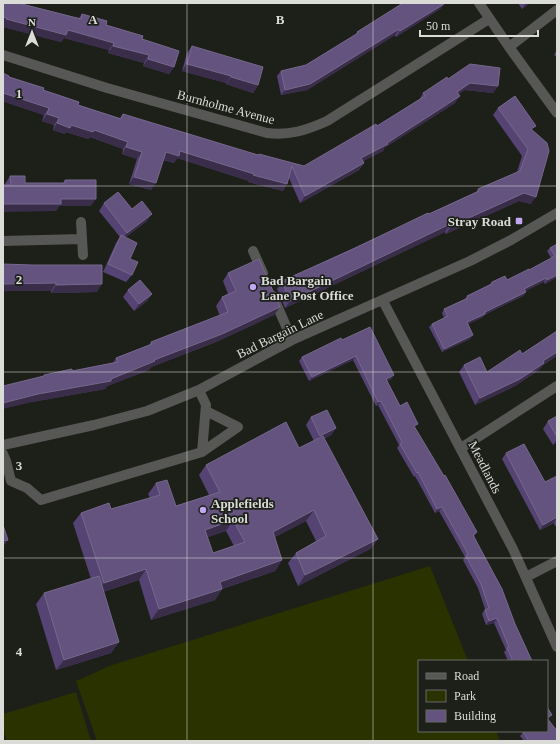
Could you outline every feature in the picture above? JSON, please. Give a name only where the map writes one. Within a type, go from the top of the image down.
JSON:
[{"type":"street","points":[[479,3],[557,113]]},
{"type":"street","points":[[509,47],[557,10]]},
{"type":"street","name":"Burnholme Avenue","points":[[3,55],[114,90],[267,133],[280,135],[312,128],[327,121],[489,19]]},
{"type":"street","name":"Bad Bargain Lane","points":[[3,444],[94,425],[147,411],[199,390],[292,340],[384,301],[470,261],[511,240],[557,213]]},
{"type":"street","points":[[80,222],[83,254]]},
{"type":"street","points":[[3,241],[82,239]]},
{"type":"street","points":[[253,251],[292,340]]},
{"type":"street","name":"Meadlands","points":[[384,301],[461,448],[526,577],[557,647]]},
{"type":"street","points":[[461,448],[557,386]]},
{"type":"street","points":[[199,390],[206,405],[202,452]]},
{"type":"street","points":[[3,454],[11,481],[27,488],[41,500],[202,452],[238,427],[206,411]]},
{"type":"street","points":[[526,577],[557,561]]},
{"type":"green space","points":[[430,566],[468,660],[418,660],[418,732],[496,732],[500,741],[97,741],[76,681],[112,665]]},
{"type":"green space","points":[[76,692],[91,741],[7,741],[3,730],[3,714]]},
{"type":"building","points":[[3,3],[18,3],[81,19],[82,14],[107,21],[106,25],[143,36],[142,39],[179,51],[174,67],[148,59],[149,55],[113,46],[114,43],[68,30],[66,35],[6,19],[7,18],[3,17]]},
{"type":"building","points":[[403,3],[444,4],[400,31],[399,29],[310,84],[285,90],[281,71],[306,65]]},
{"type":"building","points":[[192,46],[263,67],[258,85],[187,64]]},
{"type":"building","points":[[470,64],[500,68],[498,86],[470,83],[457,92],[460,96],[387,143],[388,144],[361,158],[364,163],[305,196],[292,166],[287,184],[253,175],[254,174],[180,151],[179,156],[166,152],[156,183],[134,177],[142,152],[126,147],[128,142],[94,130],[93,132],[71,125],[70,128],[57,123],[59,118],[47,114],[49,108],[3,93],[3,73],[9,77],[44,88],[43,90],[79,102],[78,105],[121,119],[123,114],[258,155],[259,154],[304,166],[376,124],[377,126],[425,96],[423,93],[447,77],[448,79]]},
{"type":"building","points":[[515,96],[536,126],[531,129],[547,143],[549,151],[536,197],[524,193],[451,226],[450,224],[290,301],[282,281],[479,191],[478,189],[520,171],[528,149],[498,108]]},
{"type":"building","points":[[10,176],[25,176],[25,183],[65,183],[65,180],[96,180],[96,199],[61,199],[61,204],[3,204],[3,185],[11,185]]},
{"type":"building","points":[[118,192],[132,209],[142,201],[152,214],[127,233],[104,203]]},
{"type":"building","points":[[121,235],[137,243],[130,259],[138,262],[132,275],[108,264]]},
{"type":"building","points":[[557,244],[557,275],[547,280],[546,278],[524,289],[526,292],[467,322],[473,335],[444,349],[432,324],[448,316],[444,309],[468,298],[467,296],[492,284],[492,282],[505,276],[507,280],[555,256],[550,248]]},
{"type":"building","points":[[259,259],[280,307],[222,334],[154,360],[155,361],[111,379],[111,381],[38,394],[3,403],[3,386],[72,369],[72,371],[118,362],[116,358],[152,344],[151,342],[228,312],[222,297],[236,291],[228,273]]},
{"type":"building","points":[[3,264],[102,265],[102,284],[3,284]]},
{"type":"building","points":[[140,280],[152,294],[139,304],[128,290]]},
{"type":"building","points":[[370,327],[394,375],[386,379],[400,406],[407,402],[418,424],[414,426],[444,476],[445,475],[477,532],[473,535],[502,589],[515,624],[532,660],[513,660],[497,618],[489,621],[485,610],[489,608],[481,584],[466,556],[468,554],[442,507],[437,509],[418,472],[417,473],[400,444],[402,442],[381,401],[378,402],[356,356],[312,377],[302,357],[341,338],[342,340]]},
{"type":"building","points":[[557,331],[557,352],[543,361],[544,363],[520,379],[480,398],[464,365],[480,357],[487,372],[520,350],[522,354]]},
{"type":"building","points":[[327,410],[336,428],[320,436],[311,417]]},
{"type":"building","points":[[557,416],[557,437],[548,421]]},
{"type":"building","points":[[286,422],[299,448],[323,436],[378,539],[305,575],[296,553],[326,536],[314,510],[273,532],[282,560],[220,582],[222,589],[159,609],[146,569],[104,583],[81,513],[109,503],[111,509],[160,495],[156,483],[167,480],[176,506],[220,492],[206,465]],"holes":[[[233,520],[245,542],[213,553],[205,530]]]},
{"type":"building","points":[[524,444],[545,482],[557,476],[557,517],[543,525],[506,453]]},
{"type":"building","points":[[3,525],[8,540],[3,541]]},
{"type":"building","points":[[99,576],[119,642],[64,660],[44,593]]},
{"type":"building","points":[[548,709],[552,715],[548,717]]},
{"type":"building","points":[[548,719],[557,731],[557,741],[529,741],[523,732],[548,732]]},
{"type":"place","name":"Stray Road","points":[[519,221]]},
{"type":"place","name":"Bad Bargain Lane Post Office","points":[[253,287]]},
{"type":"place","name":"Applefields School","points":[[203,510]]}]
